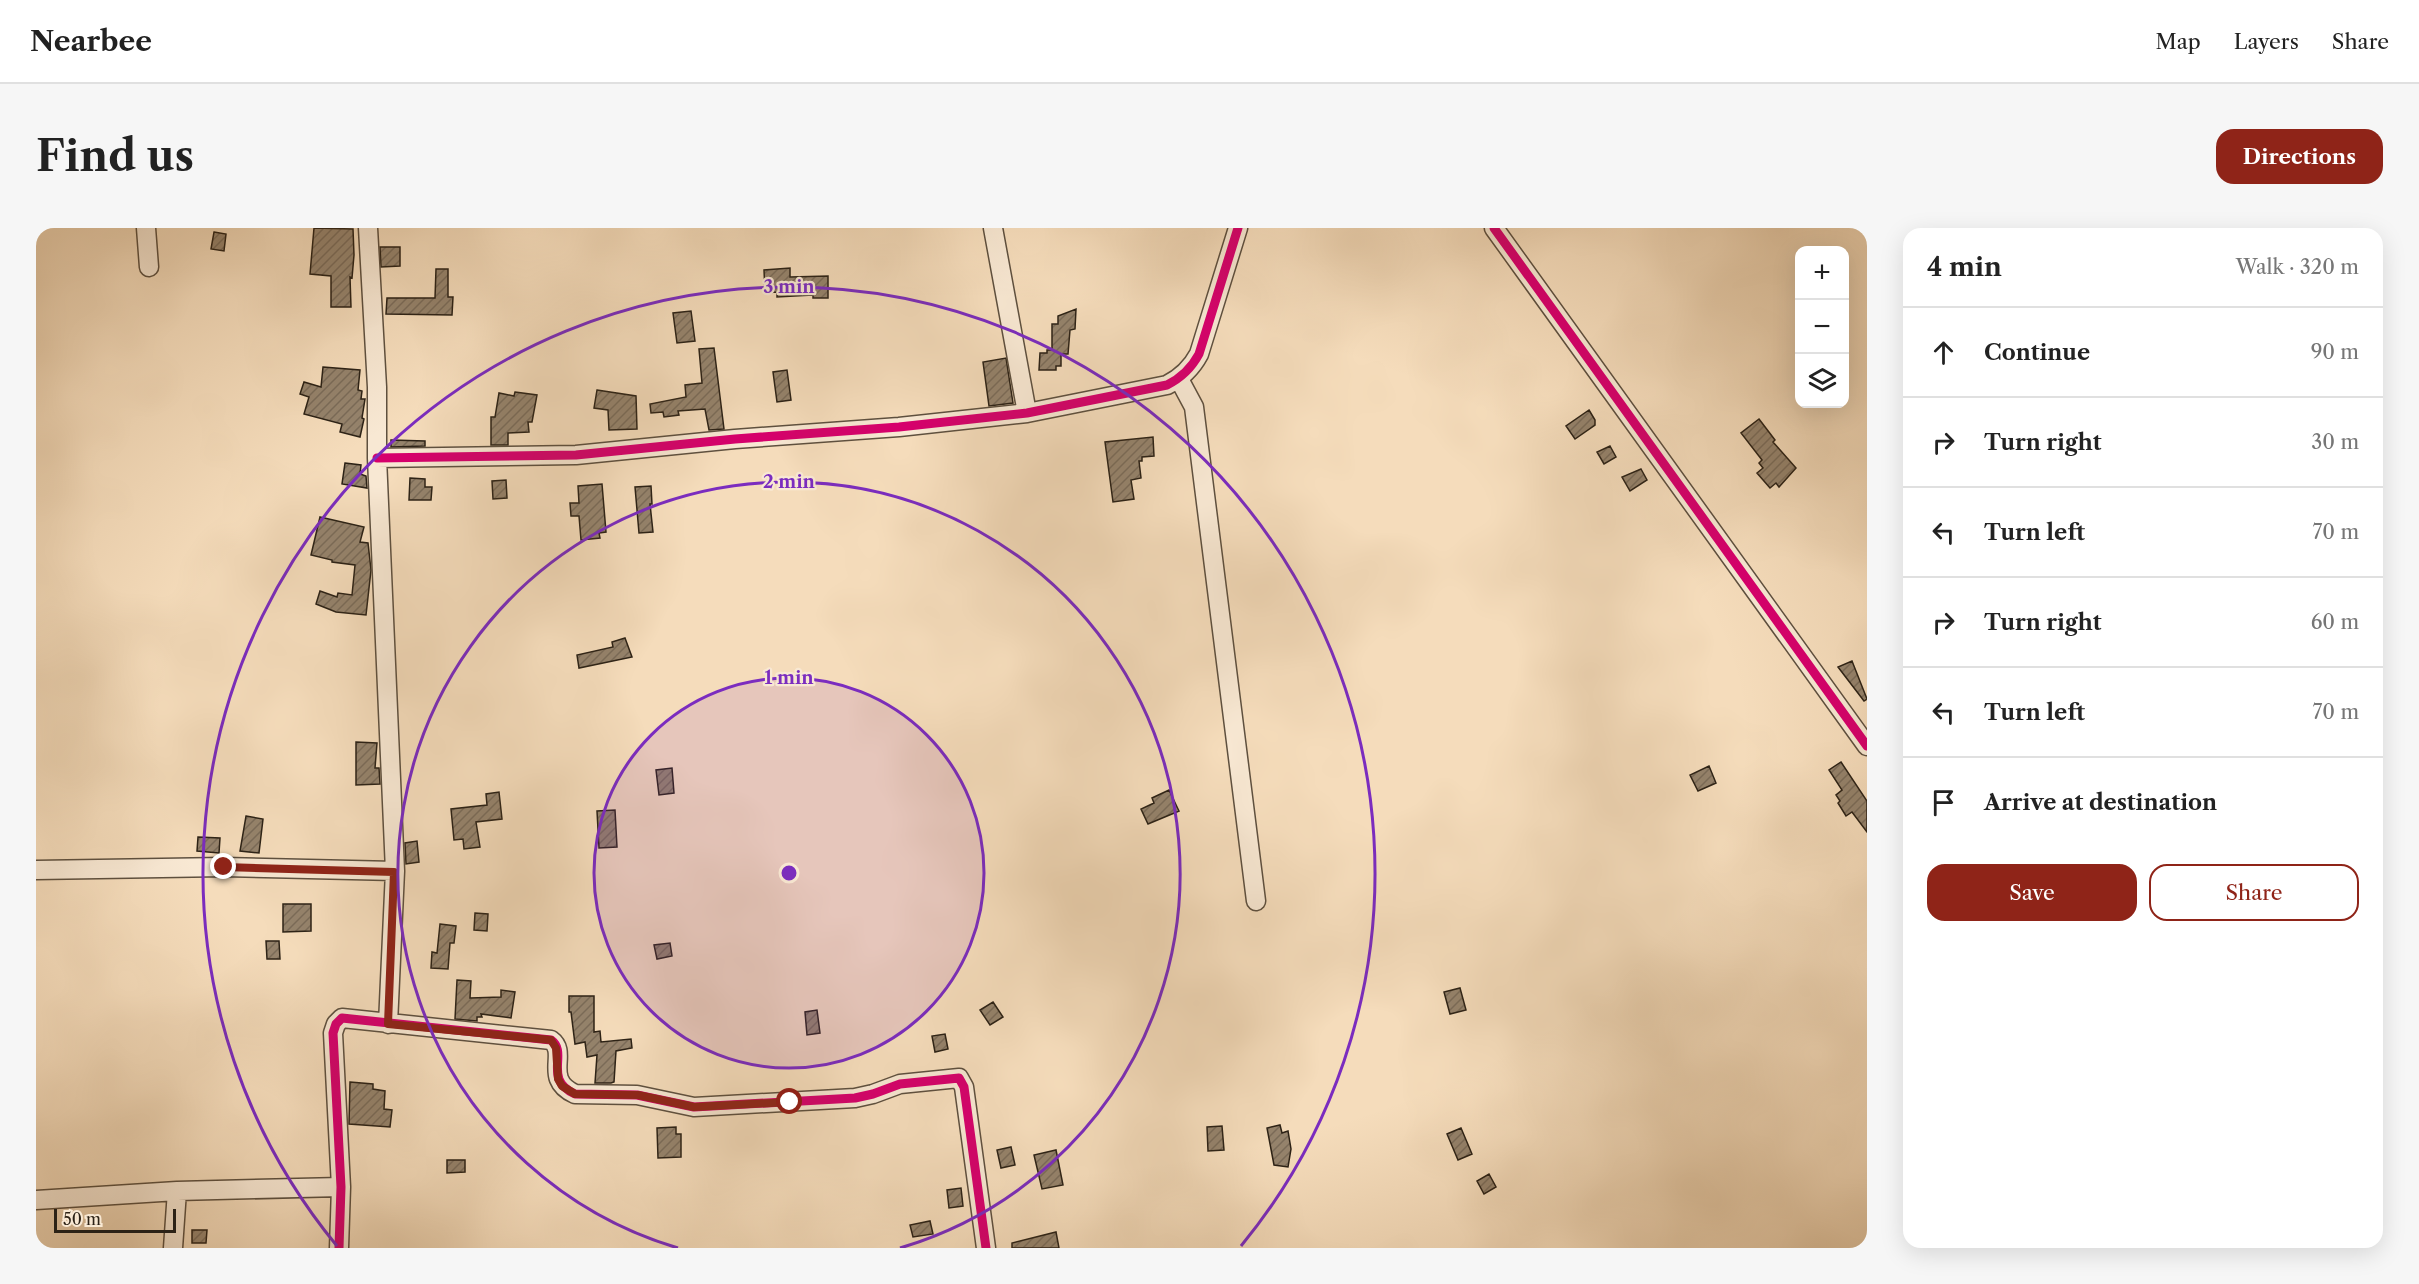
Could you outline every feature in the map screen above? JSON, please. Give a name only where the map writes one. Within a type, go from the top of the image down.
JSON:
[{"type":"street","points":[[146,228],[148,267]]},
{"type":"street","points":[[368,228],[377,387],[377,458],[394,872],[388,1024]]},
{"type":"street","points":[[993,228],[1027,412]]},
{"type":"street","points":[[377,458],[576,455],[735,439],[899,427],[1027,412],[1167,385],[1179,379],[1192,367],[1199,354],[1238,228]]},
{"type":"street","points":[[1494,228],[1867,746]]},
{"type":"street","points":[[1179,379],[1194,407],[1256,901]]},
{"type":"street","points":[[36,870],[224,867],[394,872]]},
{"type":"street","points":[[339,1248],[340,1187],[333,1033],[336,1024],[342,1018],[551,1040],[556,1048],[558,1079],[568,1091],[575,1094],[638,1095],[694,1107],[855,1098],[900,1084],[959,1078],[964,1087],[986,1248]]},
{"type":"street","points":[[36,1200],[177,1191],[340,1187]]},
{"type":"street","points":[[173,1248],[177,1191]]},
{"type":"building","points":[[314,228],[353,229],[351,307],[331,307],[331,276],[310,274]]},
{"type":"building","points":[[214,232],[226,234],[224,251],[211,249]]},
{"type":"building","points":[[380,247],[400,247],[400,266],[381,267]]},
{"type":"building","points":[[790,268],[790,277],[828,276],[828,298],[813,298],[813,295],[777,297],[777,292],[765,293],[764,270]]},
{"type":"building","points":[[436,269],[448,269],[448,297],[453,297],[452,315],[386,314],[387,298],[435,298]]},
{"type":"building","points":[[1076,309],[1075,329],[1070,330],[1068,354],[1061,354],[1061,366],[1056,366],[1056,370],[1039,370],[1040,353],[1052,350],[1052,324],[1058,324],[1058,316]]},
{"type":"building","points":[[691,311],[695,341],[677,343],[673,313]]},
{"type":"building","points":[[714,348],[724,429],[709,430],[705,409],[678,411],[679,415],[664,417],[663,412],[651,413],[650,404],[686,397],[685,385],[702,383],[699,349]]},
{"type":"building","points":[[1006,358],[1013,403],[989,406],[983,362]]},
{"type":"building","points":[[323,367],[360,370],[358,390],[362,391],[361,399],[365,399],[360,437],[340,432],[342,424],[304,414],[309,397],[300,394],[304,382],[321,387]]},
{"type":"building","points":[[787,370],[791,400],[777,402],[773,372]]},
{"type":"building","points":[[597,390],[636,396],[637,429],[609,430],[608,410],[594,408]]},
{"type":"building","points":[[515,392],[537,395],[532,422],[528,422],[529,432],[508,433],[508,445],[491,445],[491,417],[495,417],[499,393],[514,396]]},
{"type":"building","points":[[1589,410],[1595,420],[1595,425],[1575,439],[1566,426]]},
{"type":"building","points":[[1759,419],[1775,440],[1773,442],[1796,468],[1779,487],[1776,483],[1770,488],[1757,473],[1763,468],[1759,463],[1762,460],[1741,433]]},
{"type":"building","points":[[1153,437],[1154,456],[1142,457],[1142,461],[1139,461],[1141,478],[1131,480],[1134,499],[1113,502],[1105,442]]},
{"type":"building","points":[[391,440],[425,441],[425,446],[391,447]]},
{"type":"building","points":[[1610,446],[1616,457],[1604,464],[1597,452]]},
{"type":"building","points":[[345,463],[361,465],[360,474],[366,476],[367,488],[342,484]]},
{"type":"building","points":[[1641,469],[1647,480],[1630,491],[1622,477]]},
{"type":"building","points":[[410,478],[425,479],[425,487],[432,487],[431,500],[409,500]]},
{"type":"building","points":[[506,480],[507,498],[493,499],[492,481]]},
{"type":"building","points":[[602,484],[606,532],[599,533],[600,538],[581,540],[579,516],[571,516],[570,503],[579,503],[578,486]]},
{"type":"building","points":[[651,486],[653,532],[639,533],[635,487]]},
{"type":"building","points":[[320,517],[364,527],[360,542],[368,543],[371,570],[366,615],[336,612],[316,604],[320,591],[337,597],[338,593],[352,595],[355,565],[332,562],[332,560],[311,555]]},
{"type":"building","points":[[625,638],[632,657],[579,668],[577,655],[613,647],[612,642]]},
{"type":"building","points":[[1852,661],[1867,699],[1864,701],[1838,667]]},
{"type":"building","points":[[356,742],[377,743],[375,768],[379,768],[380,784],[356,785]]},
{"type":"building","points":[[1841,762],[1867,801],[1867,832],[1852,812],[1846,816],[1838,803],[1840,801],[1836,795],[1842,790],[1829,770]]},
{"type":"building","points":[[1709,766],[1716,783],[1698,791],[1690,775]]},
{"type":"building","points":[[672,768],[674,793],[659,795],[656,770]]},
{"type":"building","points":[[1169,790],[1179,811],[1148,824],[1141,809],[1154,803],[1152,798]]},
{"type":"building","points":[[499,792],[502,819],[476,822],[480,847],[464,849],[463,839],[454,840],[451,809],[487,805],[486,794]]},
{"type":"building","points":[[615,810],[617,847],[599,848],[597,811]]},
{"type":"building","points":[[246,816],[263,819],[259,853],[240,851]]},
{"type":"building","points":[[198,837],[220,838],[219,853],[197,851]]},
{"type":"building","points":[[417,841],[419,862],[406,864],[405,843]]},
{"type":"building","points":[[283,904],[311,904],[311,931],[283,932]]},
{"type":"building","points":[[475,913],[488,914],[487,931],[474,930]]},
{"type":"building","points":[[440,924],[456,926],[454,943],[450,943],[448,969],[431,968],[432,952],[437,953]]},
{"type":"building","points":[[266,941],[279,941],[280,959],[267,959]]},
{"type":"building","points":[[670,943],[672,956],[657,959],[654,945]]},
{"type":"building","points":[[457,980],[471,981],[470,998],[501,997],[501,990],[515,992],[511,1018],[481,1014],[482,1017],[477,1017],[477,1021],[455,1019]]},
{"type":"building","points":[[1460,988],[1466,1010],[1450,1014],[1444,992]]},
{"type":"building","points":[[569,996],[594,996],[594,1032],[600,1031],[601,1042],[631,1039],[632,1048],[616,1051],[614,1082],[595,1083],[597,1055],[587,1057],[585,1042],[575,1044],[571,1012],[569,1012]]},
{"type":"building","points":[[993,1002],[1003,1017],[990,1025],[980,1010]]},
{"type":"building","points":[[817,1010],[820,1033],[807,1035],[805,1012]]},
{"type":"building","points":[[945,1034],[948,1049],[935,1052],[932,1036]]},
{"type":"building","points":[[350,1082],[373,1084],[373,1089],[385,1091],[384,1109],[392,1110],[390,1127],[349,1124]]},
{"type":"building","points":[[1280,1125],[1282,1133],[1288,1131],[1291,1149],[1288,1167],[1274,1165],[1267,1128]]},
{"type":"building","points":[[1222,1126],[1224,1150],[1208,1151],[1207,1127]]},
{"type":"building","points":[[676,1127],[676,1134],[681,1134],[681,1157],[658,1158],[657,1128]]},
{"type":"building","points":[[1461,1128],[1472,1154],[1458,1160],[1447,1134]]},
{"type":"building","points":[[1011,1147],[1015,1165],[1001,1168],[997,1150]]},
{"type":"building","points":[[1056,1150],[1063,1185],[1042,1189],[1034,1155]]},
{"type":"building","points":[[447,1160],[465,1160],[465,1172],[447,1173]]},
{"type":"building","points":[[1489,1174],[1496,1187],[1484,1194],[1477,1181]]},
{"type":"building","points":[[961,1188],[963,1206],[949,1208],[947,1190]]},
{"type":"building","points":[[930,1221],[933,1234],[913,1237],[910,1225]]},
{"type":"building","points":[[192,1230],[207,1230],[206,1243],[192,1243]]},
{"type":"building","points":[[1056,1232],[1059,1248],[1012,1248],[1012,1243]]},
{"type":"cycle path","points":[[377,458],[576,455],[735,439],[899,427],[1027,413],[1167,385],[1185,372],[1199,354],[1238,228]]},
{"type":"cycle path","points":[[1494,228],[1867,746]]},
{"type":"cycle path","points":[[339,1248],[341,1187],[333,1033],[336,1024],[342,1018],[551,1040],[558,1052],[560,1081],[565,1088],[575,1094],[637,1095],[694,1107],[855,1098],[900,1084],[959,1078],[964,1087],[986,1248]]},
{"type":"route","points":[[224,867],[394,872],[388,1024],[551,1040],[555,1043],[556,1048],[558,1079],[562,1086],[575,1094],[638,1095],[694,1107],[790,1102]]}]
